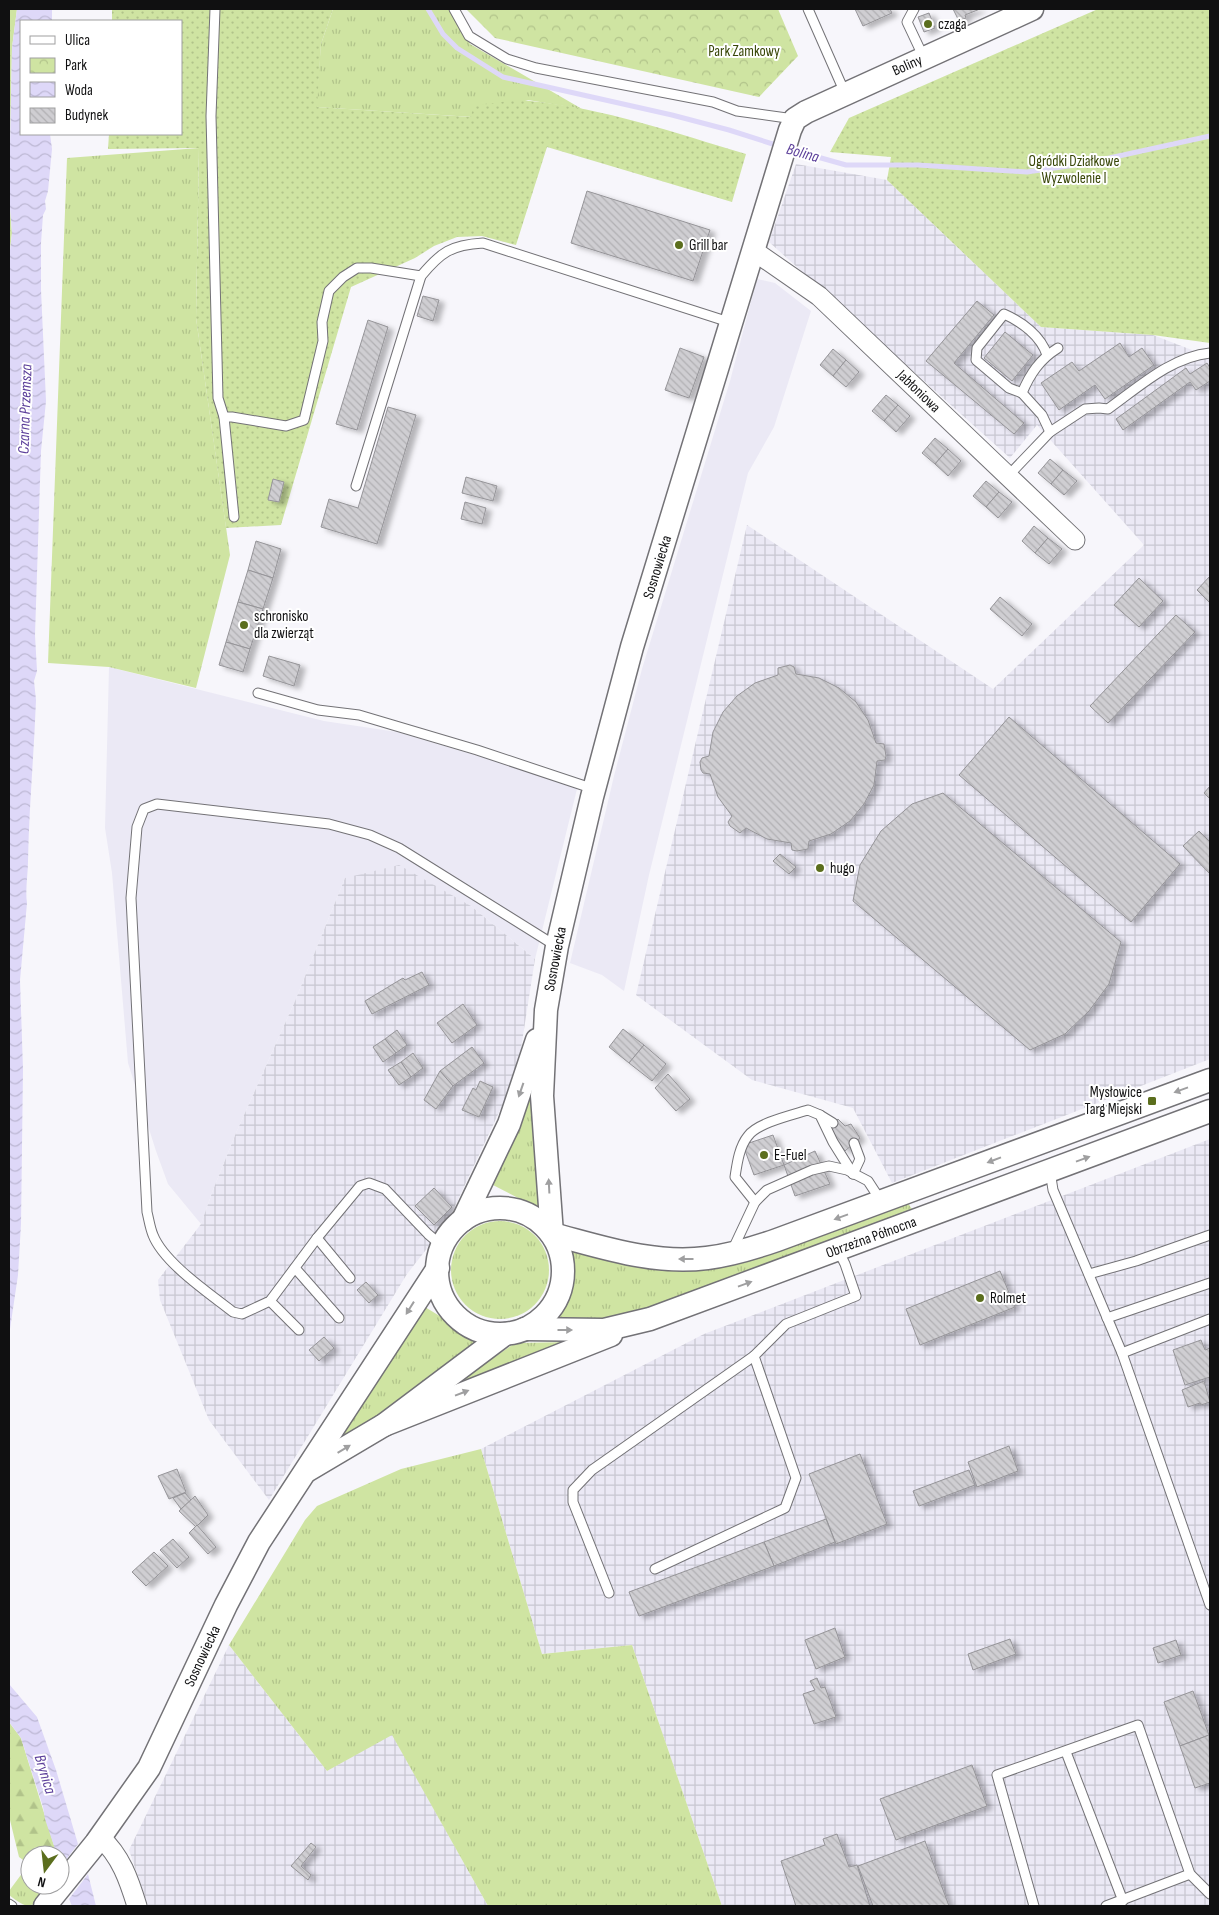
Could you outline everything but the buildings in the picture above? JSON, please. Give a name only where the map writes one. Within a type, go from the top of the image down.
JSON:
[{"type":"street","name":"Boliny","points":[[793,124],[806,112],[924,58],[1018,12]]},
{"type":"street","name":"Sosnowiecka","points":[[552,1234],[542,1096],[546,1010],[557,946],[594,789],[632,647],[793,124]]},
{"type":"street","name":"Jabłoniowa","points":[[754,251],[819,296],[1076,540]]},
{"type":"street","name":"Sosnowiecka","points":[[463,1220],[509,1124],[546,1010]]},
{"type":"street","name":"Obrzeżna Północna","points":[[552,1234],[623,1252],[656,1258],[705,1258],[730,1255],[882,1202],[1039,1142],[1210,1080]]},
{"type":"street","name":"Obrzeżna Północna","points":[[515,1331],[604,1330],[650,1320],[1210,1111]]},
{"type":"street","points":[[1039,1142],[1050,1171]]},
{"type":"street","name":"Sosnowiecka","points":[[303,1473],[384,1425],[515,1331],[548,1312],[559,1294],[564,1274],[561,1253],[552,1234],[541,1222],[527,1213],[511,1208],[494,1208],[478,1212],[463,1220],[451,1231],[442,1246],[438,1268],[439,1286],[446,1302],[457,1316],[471,1326],[488,1332],[515,1331]]},
{"type":"street","name":"Sosnowiecka","points":[[49,1902],[98,1840],[149,1768],[226,1605],[259,1542],[438,1268]]},
{"type":"street","points":[[384,1425],[448,1398],[650,1320]]},
{"type":"street","points":[[98,1840],[112,1848],[117,1855],[137,1906]]},
{"type":"lane","points":[[215,9],[211,116],[218,398],[224,417],[234,517]]},
{"type":"lane","points":[[454,9],[469,36],[507,59],[536,68],[712,102],[737,111],[793,124]]},
{"type":"lane","points":[[808,9],[845,94]]},
{"type":"lane","points":[[914,9],[908,22],[924,58]]},
{"type":"lane","points":[[356,486],[421,276],[433,261],[445,251],[464,244],[483,243],[732,323]]},
{"type":"lane","points":[[224,417],[286,426],[304,420],[323,341],[322,322],[329,291],[343,277],[357,268],[371,268],[421,276]]},
{"type":"lane","points":[[1047,355],[1044,345],[1038,338],[1017,320],[1004,314],[976,348],[976,360],[1009,388],[1022,393],[1042,415],[1050,432]]},
{"type":"lane","points":[[1022,393],[1036,367],[1047,355],[1058,348]]},
{"type":"lane","points":[[1008,476],[1050,432],[1084,409],[1108,409],[1168,367],[1195,355],[1210,353]]},
{"type":"lane","points":[[258,693],[318,710],[359,715],[477,750],[594,789]]},
{"type":"lane","points":[[442,1246],[428,1234],[385,1188],[369,1183],[360,1186],[317,1238],[270,1301],[242,1314],[233,1312],[168,1257],[152,1234],[148,1212],[131,898],[137,828],[144,809],[157,804],[329,824],[370,834],[400,848],[557,946]]},
{"type":"lane","points":[[755,1202],[734,1177],[739,1156],[748,1135],[762,1125],[808,1110],[833,1123]]},
{"type":"lane","points":[[820,1115],[833,1142],[853,1174]]},
{"type":"lane","points":[[853,1174],[860,1159],[854,1143]]},
{"type":"lane","points":[[730,1255],[755,1202],[767,1190],[812,1170],[829,1166],[853,1174],[868,1181],[882,1202]]},
{"type":"lane","points":[[1050,1171],[1053,1190],[1122,1353],[1210,1605]]},
{"type":"lane","points":[[1089,1274],[1136,1261],[1210,1235]]},
{"type":"lane","points":[[317,1238],[350,1278]]},
{"type":"lane","points":[[609,1593],[573,1502],[573,1490],[592,1470],[754,1356],[786,1324],[856,1296],[838,1250]]},
{"type":"lane","points":[[294,1268],[339,1318]]},
{"type":"lane","points":[[1107,1318],[1210,1282]]},
{"type":"lane","points":[[270,1301],[299,1330]]},
{"type":"lane","points":[[1122,1353],[1210,1319]]},
{"type":"lane","points":[[655,1569],[785,1508],[796,1478],[754,1356]]},
{"type":"lane","points":[[1034,1906],[997,1776],[1138,1725],[1190,1874],[1210,1894]]},
{"type":"lane","points":[[1066,1752],[1123,1901]]},
{"type":"lane","points":[[1106,1906],[1190,1874]]},
{"type":"shaded area","points":[[796,164],[887,180],[1041,327],[1153,335],[1210,357],[1210,1059],[892,1183],[853,1108],[752,1080],[636,995],[747,525],[993,689],[1144,545],[1037,425],[1010,458],[769,242]]},
{"type":"shaded area","points":[[757,279],[775,283],[811,311],[774,427],[748,473],[649,875],[624,991],[602,975],[570,963],[614,776],[642,669],[730,381]]},
{"type":"shaded area","points":[[109,667],[324,721],[397,732],[545,776],[577,789],[535,959],[471,906],[345,878],[295,1001],[236,1133],[201,1224],[168,1184],[128,1063],[112,873],[105,828]]},
{"type":"shaded area","points":[[399,865],[471,906],[535,959],[517,1074],[447,1223],[407,1274],[269,1500],[209,1420],[160,1300],[158,1280],[201,1224],[236,1133],[295,1001],[345,878]]},
{"type":"shaded area","points":[[1210,1139],[1210,1906],[722,1906],[632,1645],[542,1654],[481,1449],[704,1334]]},
{"type":"shaded area","points":[[229,1645],[327,1771],[392,1734],[488,1906],[148,1906],[129,1850]]},
{"type":"green space","points":[[9,9],[17,9],[12,48],[9,195]]},
{"type":"green space","points":[[112,9],[333,9],[321,44],[317,107],[471,117],[473,106],[509,101],[558,104],[612,115],[746,154],[732,202],[547,147],[516,245],[482,236],[457,237],[434,246],[415,258],[351,287],[281,525],[226,528],[196,318],[199,148],[108,149],[109,135],[182,135],[182,20],[112,20]]},
{"type":"green space","points":[[333,9],[458,9],[470,44],[582,109],[528,100],[472,117],[316,107],[321,44]]},
{"type":"green space","name":"Park Zamkowy","points":[[466,9],[778,9],[798,56],[759,97],[495,38]]},
{"type":"green space","name":"Ogródki Działkowe Wyzwolenie I","points":[[1098,9],[1210,9],[1210,343],[1153,335],[1041,327],[887,180],[891,157],[830,152],[849,118]]},
{"type":"green space","points":[[199,148],[196,318],[230,555],[196,688],[109,667],[48,663],[67,158]]},
{"type":"green space","points":[[9,195],[12,233],[9,258]]},
{"type":"green space","points":[[529,1100],[532,1103],[543,1211],[493,1185]]},
{"type":"green space","points":[[907,1202],[914,1212],[631,1315],[591,1321],[554,1320],[570,1289],[572,1274],[571,1254],[573,1252],[616,1263],[661,1268]]},
{"type":"green space","points":[[490,1221],[510,1221],[519,1224],[535,1235],[546,1251],[549,1260],[549,1280],[546,1289],[535,1305],[519,1316],[510,1319],[490,1319],[473,1311],[459,1297],[451,1280],[451,1260],[459,1243],[473,1229]]},
{"type":"green space","points":[[420,1304],[484,1343],[337,1445],[333,1443]]},
{"type":"green space","points":[[570,1342],[467,1384],[462,1379],[515,1343]]},
{"type":"green space","points":[[481,1449],[542,1654],[632,1645],[722,1906],[488,1906],[392,1735],[327,1771],[229,1645],[305,1520],[317,1506],[401,1469]]},
{"type":"green space","points":[[9,1722],[21,1738],[54,1845],[20,1845],[20,1858],[9,1816]]},
{"type":"green space","points":[[20,1876],[20,1895],[41,1895],[35,1903],[27,1906],[9,1895],[9,1891]]},
{"type":"water","name":"Czarna Przemsza","points":[[17,9],[52,9],[52,20],[20,20],[20,135],[50,135],[52,149],[41,243],[46,401],[41,451],[35,635],[37,671],[34,681],[36,700],[26,888],[27,903],[20,980],[23,1069],[21,1224],[18,1275],[10,1329],[9,1363],[9,259],[12,233],[9,195],[12,48]]},
{"type":"water","name":"Brynica","points":[[9,1684],[37,1717],[56,1770],[78,1844],[70,1854],[70,1845],[54,1845],[21,1738],[9,1722]]},
{"type":"water","points":[[88,1874],[96,1906],[72,1906],[69,1899]]},
{"type":"waterway","name":"Bolina","points":[[428,9],[443,34],[457,48],[503,77],[672,115],[779,146]]},
{"type":"waterway","name":"Bolina","points":[[789,149],[846,165],[918,165],[1027,172],[1082,164],[1210,136]]},
{"type":"place","name":"czaga","points":[[928,24]]},
{"type":"place","name":"Grill bar","points":[[679,245]]},
{"type":"place","name":"schronisko dla zwierząt","points":[[244,625]]},
{"type":"place","name":"hugo","points":[[820,868]]},
{"type":"place","name":"Mysłowice Targ Miejski","points":[[1152,1101]]},
{"type":"place","name":"E-Fuel","points":[[764,1155]]},
{"type":"place","name":"Rolmet","points":[[980,1298]]}]
